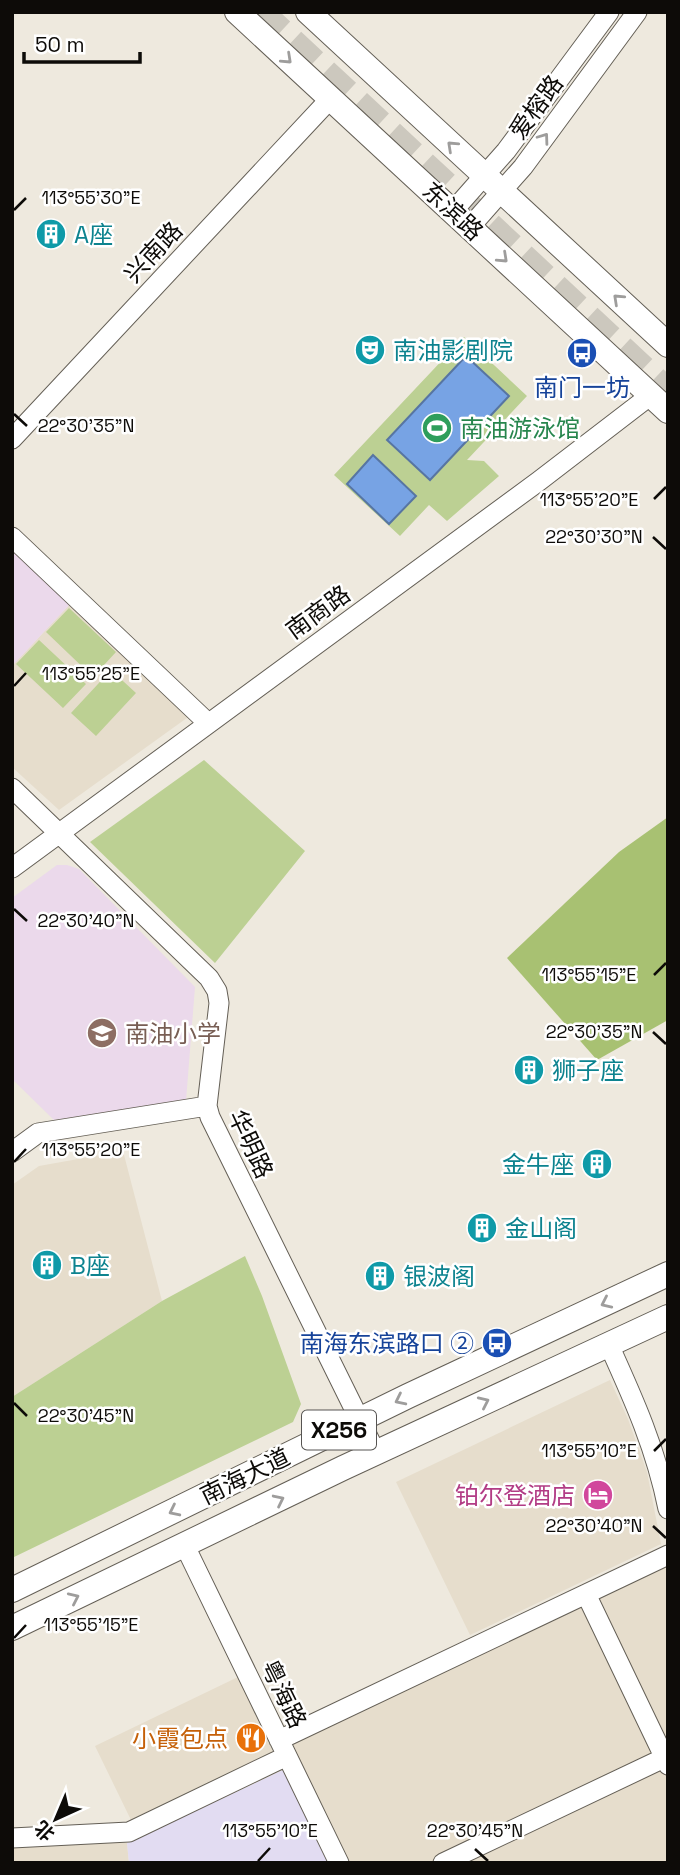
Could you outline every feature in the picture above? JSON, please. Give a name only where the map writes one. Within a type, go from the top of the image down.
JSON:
[{"type":"main road","name":"东滨路","points":[[237,12],[659,403]]},
{"type":"main road","name":"东滨路","points":[[308,12],[668,345]]},
{"type":"main road","name":"南海大道","points":[[12,1590],[360,1420],[668,1274]]},
{"type":"main road","name":"南海大道","points":[[12,1628],[376,1452],[668,1317]]},
{"type":"street","name":"爱榕路","points":[[494,184],[609,12]]},
{"type":"street","name":"爱榕路","points":[[461,219],[494,184],[637,12]]},
{"type":"street","name":"兴南路","points":[[12,439],[330,99]]},
{"type":"street","name":"南商路","points":[[12,868],[539,481],[659,403]]},
{"type":"street","points":[[12,537],[208,723]]},
{"type":"street","name":"华明路","points":[[12,788],[209,978],[217,990],[219,1003],[207,1107],[215,1129],[376,1452]]},
{"type":"street","points":[[12,1152],[38,1133],[207,1107]]},
{"type":"street","points":[[609,1345],[641,1414],[660,1469],[668,1508]]},
{"type":"street","name":"粤海路","points":[[185,1546],[338,1863]]},
{"type":"street","points":[[12,1838],[129,1832],[283,1748],[668,1555]]},
{"type":"street","points":[[443,1863],[666,1761],[586,1594]]},
{"type":"shaded area","points":[[12,548],[71,603],[12,666]]},
{"type":"shaded area","points":[[71,603],[191,715],[59,810],[12,767],[12,666]]},
{"type":"shaded area","name":"南油小学","points":[[57,865],[79,869],[195,987],[186,1101],[54,1120],[12,1079],[12,898]]},
{"type":"shaded area","points":[[123,1151],[162,1301],[12,1397],[12,1185],[39,1166]]},
{"type":"shaded area","points":[[610,1380],[628,1419],[647,1472],[661,1544],[470,1635],[396,1482]]},
{"type":"shaded area","points":[[665,1566],[668,1578],[668,1863],[347,1863],[290,1742]]},
{"type":"shaded area","points":[[238,1677],[273,1752],[131,1820],[95,1746]]},
{"type":"shaded area","points":[[283,1770],[329,1863],[129,1863],[127,1843]]},
{"type":"shaded area","points":[[12,1843],[127,1843],[129,1863],[12,1863]]},
{"type":"green space","name":"南油游泳馆","points":[[464,337],[527,396],[467,460],[484,461],[499,476],[447,521],[429,505],[400,536],[334,475]]},
{"type":"green space","points":[[69,608],[116,652],[93,677],[46,632]]},
{"type":"green space","points":[[39,640],[86,684],[63,708],[16,664]]},
{"type":"green space","points":[[111,670],[136,693],[96,736],[71,713]]},
{"type":"green space","points":[[204,760],[305,851],[215,963],[90,842]]},
{"type":"green space","points":[[668,817],[668,1020],[597,1060],[507,958],[619,852]]},
{"type":"green space","points":[[245,1256],[301,1404],[293,1422],[12,1558],[12,1397],[162,1301]]},
{"type":"water","points":[[466,356],[509,396],[430,480],[387,440]]},
{"type":"water","points":[[373,455],[416,496],[389,524],[347,484]]},
{"type":"tunnel","points":[[258,12],[668,394]]},
{"type":"place","name":"A座","points":[[51,234]]},
{"type":"place","name":"南油影剧院","points":[[370,350]]},
{"type":"place","name":"南门一坊","points":[[582,353]]},
{"type":"place","name":"南油游泳馆","points":[[437,428]]},
{"type":"place","name":"南油小学","points":[[102,1033]]},
{"type":"place","name":"狮子座","points":[[529,1070]]},
{"type":"place","name":"金牛座","points":[[597,1164]]},
{"type":"place","name":"金山阁","points":[[482,1228]]},
{"type":"place","name":"B座","points":[[47,1265]]},
{"type":"place","name":"银波阁","points":[[380,1276]]},
{"type":"place","name":"南海东滨路口 ②","points":[[497,1343]]},
{"type":"place","name":"铂尔登酒店","points":[[598,1495]]},
{"type":"place","name":"小霞包点","points":[[251,1738]]}]
